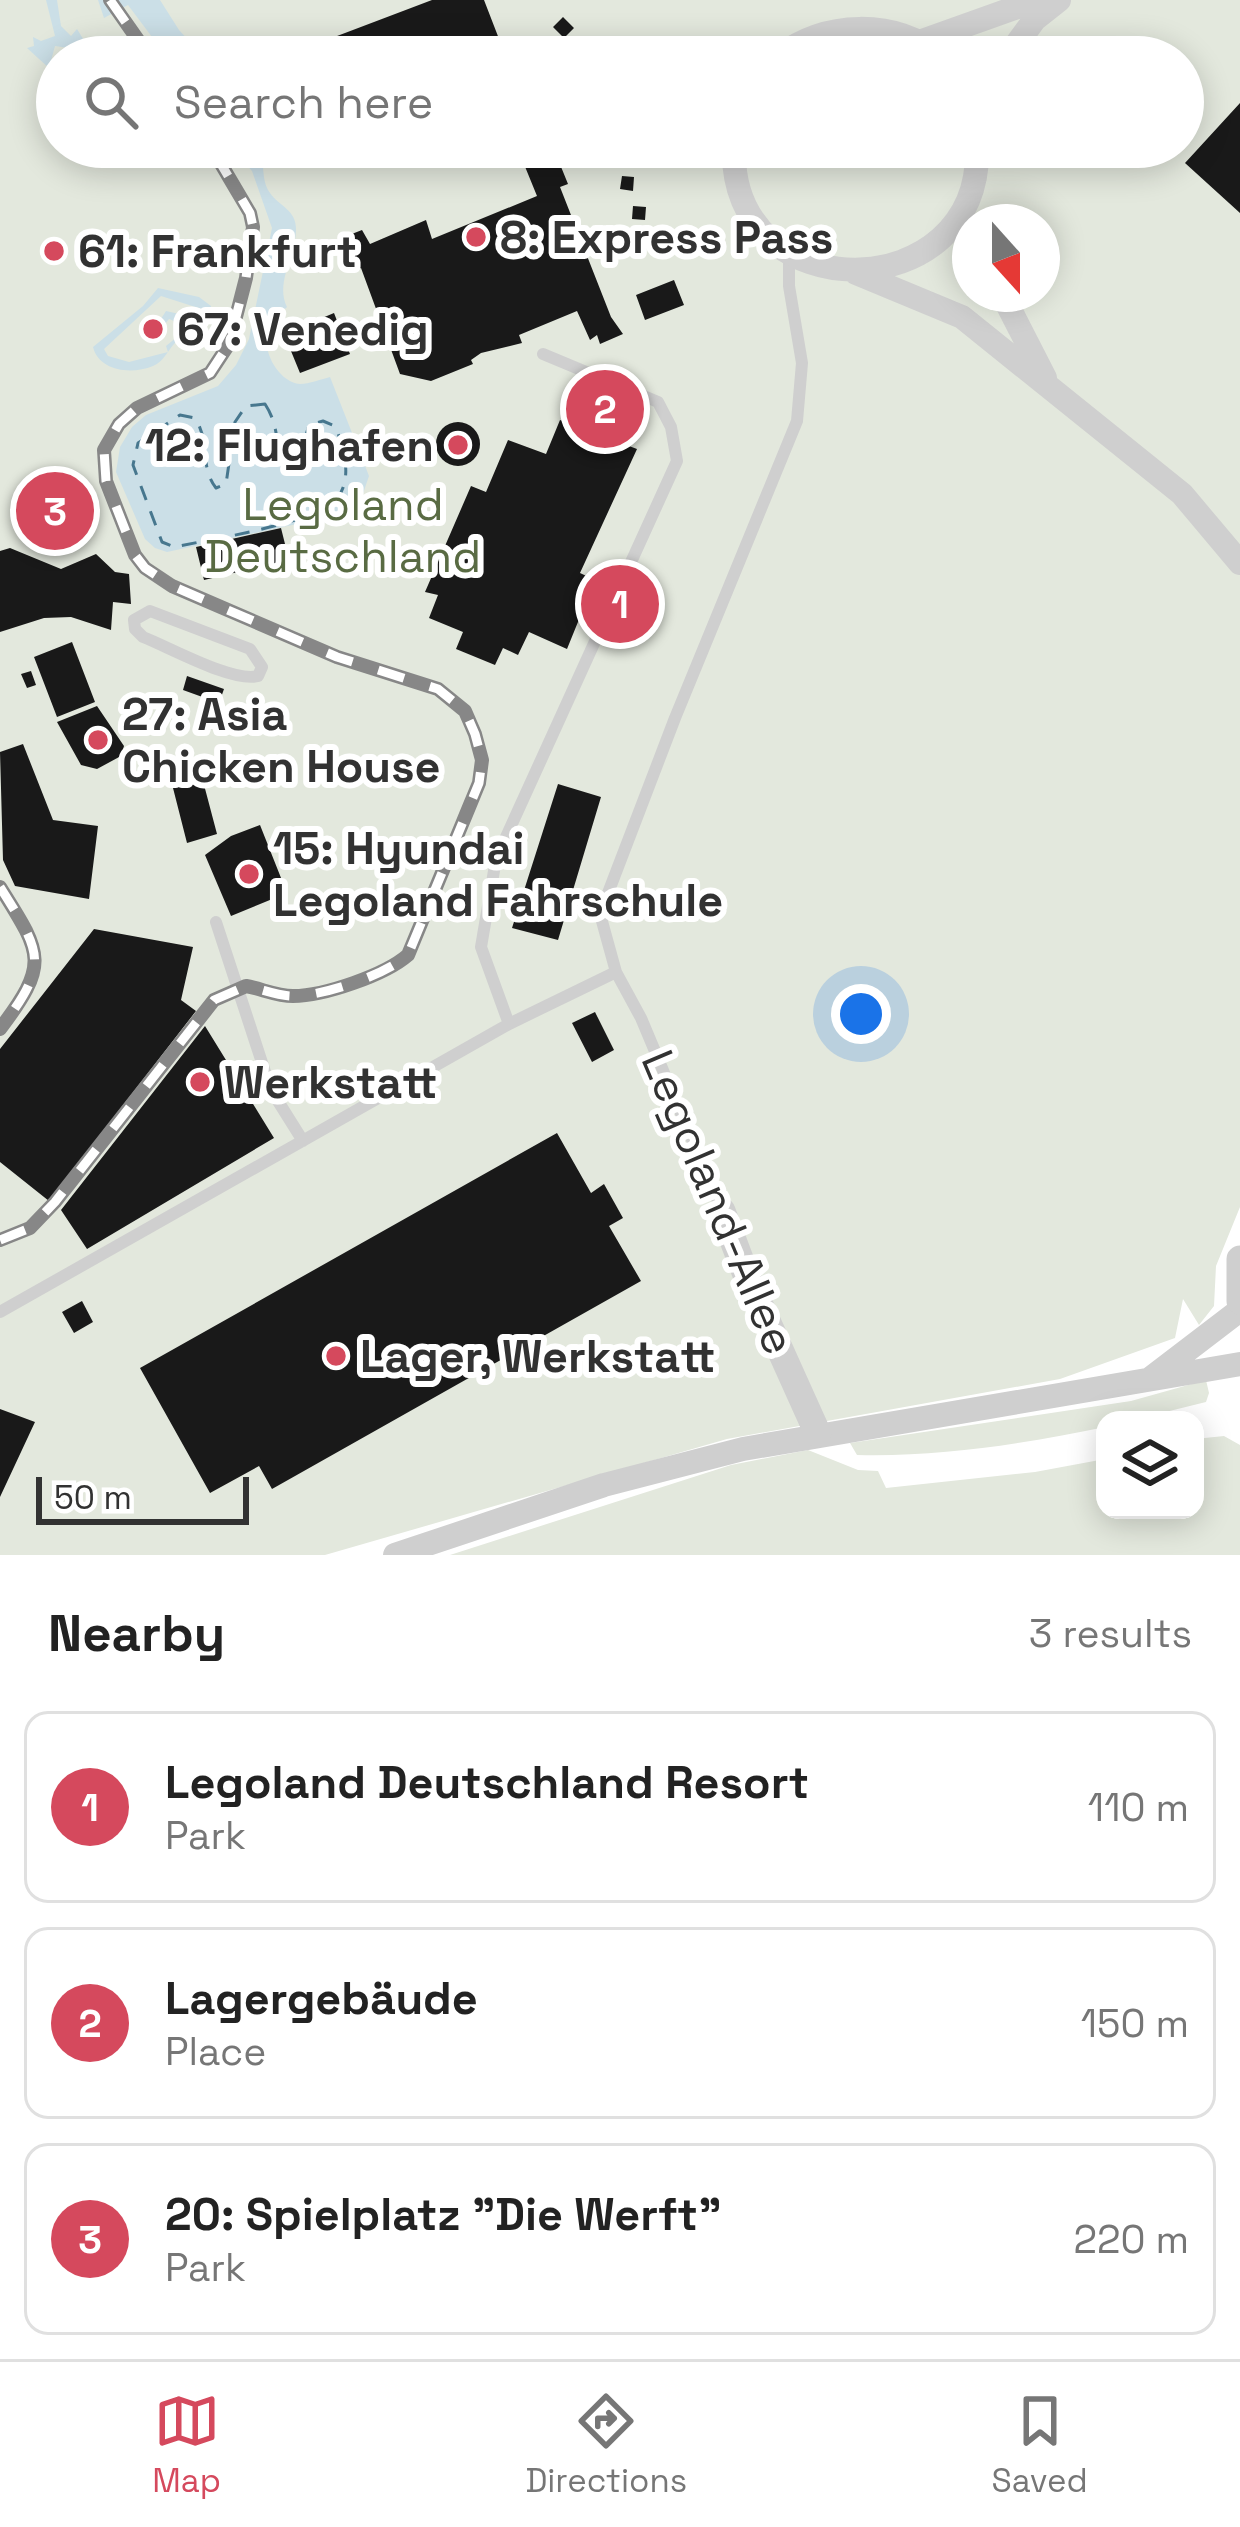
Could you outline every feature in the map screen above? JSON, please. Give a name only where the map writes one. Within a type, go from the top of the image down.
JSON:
[{"type":"street","points":[[959,36],[1036,0]]},
{"type":"street","points":[[1022,36],[1059,0]]},
{"type":"street","points":[[814,36],[865,28],[890,36]]},
{"type":"street","points":[[734,168],[742,199],[762,230],[789,253],[821,268],[856,273],[962,316],[1182,494],[1240,563]]},
{"type":"street","points":[[975,168],[977,204]]},
{"type":"street","points":[[856,273],[895,266],[929,248],[956,219],[973,184]]},
{"type":"street","points":[[1011,312],[1051,391]]},
{"type":"street","name":"Legoland-Allee","points":[[722,1211],[818,1434]]},
{"type":"street","points":[[1240,1259],[1240,1301]]},
{"type":"street","points":[[1145,1383],[1240,1310]]},
{"type":"street","points":[[394,1555],[604,1485],[818,1434],[1240,1364]]},
{"type":"lane","name":"Legoland-Allee","points":[[722,1211],[641,1018],[616,972],[600,914],[797,421],[802,363],[789,286],[789,253]]},
{"type":"lane","points":[[508,1024],[481,947],[496,859],[677,461],[671,427],[658,402],[543,354]]},
{"type":"lane","points":[[150,611],[250,649],[262,667],[258,676],[249,679],[226,671],[143,637],[134,620],[150,611]]},
{"type":"lane","points":[[216,922],[272,1090],[303,1141]]},
{"type":"lane","points":[[0,1312],[508,1024],[616,972]]},
{"type":"green space","name":"Legoland Deutschland","points":[[0,0],[1240,0],[1240,1207],[1216,1266],[1214,1306],[1199,1325],[1183,1299],[1175,1338],[1060,1379],[727,1439],[325,1555],[0,1555]]},
{"type":"green space","points":[[1206,1380],[1209,1393],[1206,1402],[1170,1411],[1096,1411],[1096,1429],[951,1452],[857,1455],[850,1443],[1131,1401]]},
{"type":"green space","points":[[1224,1436],[1240,1445],[1240,1555],[450,1555],[731,1465],[808,1450],[858,1470],[878,1471],[886,1488],[1096,1461],[1096,1519],[1204,1519],[1204,1438]]},
{"type":"shaded area","points":[[46,0],[57,0],[61,26],[71,36],[55,36]]},
{"type":"shaded area","points":[[98,0],[160,0],[185,36],[151,36],[128,5],[104,18]]},
{"type":"shaded area","points":[[249,168],[263,168],[267,188],[296,224],[284,279],[287,307],[268,330],[269,355],[292,382],[330,377],[369,476],[357,511],[167,552],[145,539],[116,472],[120,447],[146,415],[218,386],[249,339],[272,228]]},
{"type":"shaded area","points":[[158,288],[199,297],[211,306],[211,312],[161,296],[104,349],[108,356],[129,362],[168,352],[153,366],[135,370],[109,366],[93,347]]},
{"type":"shaded area","points":[[166,311],[206,320],[181,338],[168,352],[166,346],[189,327],[169,319],[153,339],[150,336]]},
{"type":"building","points":[[432,0],[484,0],[498,36],[337,36]]},
{"type":"building","points":[[563,17],[574,28],[562,36],[553,27]]},
{"type":"building","points":[[1240,103],[1240,213],[1190,168],[1204,168],[1204,142]]},
{"type":"building","points":[[526,168],[562,168],[568,184],[560,187],[611,317],[623,334],[600,344],[597,335],[590,340],[577,311],[519,335],[522,343],[481,353],[471,360],[473,364],[431,381],[400,374],[361,268],[352,272],[339,239],[362,230],[370,244],[426,220],[432,239],[537,196]]},
{"type":"building","points":[[622,176],[634,177],[633,191],[620,189]]},
{"type":"building","points":[[633,206],[646,207],[645,220],[632,219]]},
{"type":"building","points":[[674,280],[684,305],[645,320],[636,295]]},
{"type":"building","points":[[334,313],[350,354],[300,373],[284,334]]},
{"type":"building","points":[[577,375],[648,403],[631,441],[562,415]]},
{"type":"building","points":[[560,420],[637,449],[580,573],[595,580],[567,649],[529,632],[518,655],[503,648],[495,665],[456,649],[463,632],[429,618],[438,595],[425,592],[471,486],[486,492],[508,440],[546,454]]},
{"type":"building","points":[[458,422],[473,429],[480,444],[473,459],[458,466],[443,459],[436,444],[443,429]]},
{"type":"building","points":[[281,528],[289,560],[204,580],[196,547]]},
{"type":"building","points":[[10,548],[61,569],[96,554],[115,572],[129,574],[131,604],[113,602],[111,630],[71,617],[44,618],[0,632],[0,551]]},
{"type":"building","points":[[72,642],[95,702],[57,717],[34,657]]},
{"type":"building","points":[[31,671],[36,685],[27,688],[21,674]]},
{"type":"building","points":[[187,676],[224,689],[219,703],[183,690]]},
{"type":"building","points":[[97,706],[124,746],[121,756],[97,769],[81,765],[57,722]]},
{"type":"building","points":[[23,744],[53,820],[98,826],[89,899],[15,886],[3,860],[0,752]]},
{"type":"building","points":[[203,781],[217,834],[187,843],[173,788]]},
{"type":"building","points":[[558,784],[601,797],[558,940],[512,928]]},
{"type":"building","points":[[260,825],[287,893],[231,916],[205,855],[231,836]]},
{"type":"building","points":[[94,929],[193,947],[181,1000],[196,1011],[49,1201],[0,1162],[0,1049]]},
{"type":"building","points":[[595,1012],[614,1050],[592,1062],[572,1023]]},
{"type":"building","name":"Werkstatt","points":[[205,1026],[274,1138],[87,1249],[61,1210]]},
{"type":"building","name":"Lager, Werkstatt","points":[[557,1133],[591,1193],[604,1184],[623,1218],[609,1226],[641,1281],[272,1489],[259,1466],[210,1493],[140,1368]]},
{"type":"building","points":[[82,1301],[93,1322],[74,1333],[62,1312]]},
{"type":"building","points":[[0,1409],[35,1422],[0,1497]]},
{"type":"ferry route","points":[[265,404],[283,470],[297,465],[309,425],[323,421],[335,426],[346,472],[337,499],[308,516],[261,529],[174,547],[162,542],[133,465],[138,443],[180,415],[195,418],[216,488],[226,484],[235,422],[246,406],[265,404]]},
{"type":"railway","points":[[110,0],[135,36]]},
{"type":"railway","points":[[0,1240],[30,1228],[55,1202],[214,1000],[246,986],[287,996],[321,992],[370,977],[408,955],[479,783],[482,760],[465,711],[438,689],[337,657],[172,586],[135,555],[106,481],[104,450],[119,424],[137,408],[210,373],[229,344],[253,227],[223,168]]},
{"type":"railway","points":[[0,887],[25,928],[34,958],[27,988],[0,1029]]},
{"type":"place","name":"8: Express Pass","points":[[476,237]]},
{"type":"place","name":"61: Frankfurt","points":[[54,251]]},
{"type":"place","name":"67: Venedig","points":[[153,329]]},
{"type":"place","name":"Lagergebäude","points":[[605,409]]},
{"type":"place","name":"12: Flughafen","points":[[458,445]]},
{"type":"place","name":"20: Spielplatz \"Die Werft\"","points":[[55,511]]},
{"type":"place","name":"Legoland Deutschland Resort","points":[[620,604]]},
{"type":"place","name":"27: Asia Chicken House","points":[[98,740]]},
{"type":"place","name":"15: Hyundai Legoland Fahrschule","points":[[249,874]]},
{"type":"place","name":"Werkstatt","points":[[200,1082]]},
{"type":"place","name":"Lager, Werkstatt","points":[[336,1356]]}]
